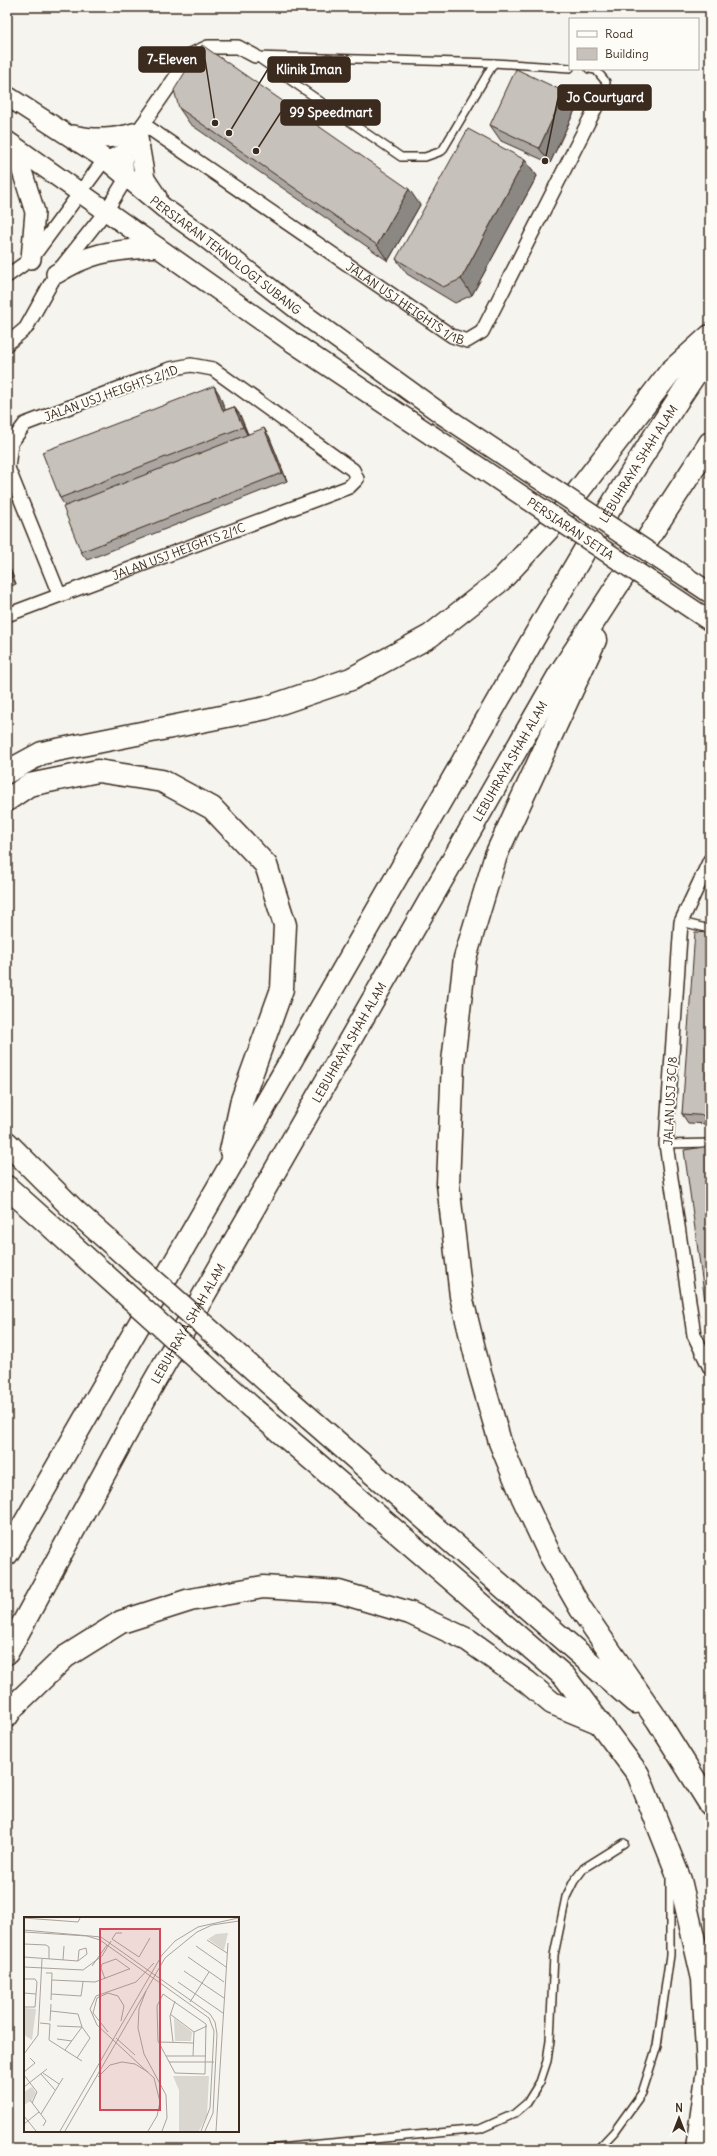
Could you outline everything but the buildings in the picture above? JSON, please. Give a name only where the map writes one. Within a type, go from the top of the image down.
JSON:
[{"type":"highway","points":[[7,772],[42,753],[266,708],[351,679],[430,636],[506,574],[553,524],[670,372],[710,336]]},
{"type":"highway","name":"LEBUHRAYA SHAH ALAM","points":[[7,1554],[225,1173],[569,579],[674,404],[710,352]]},
{"type":"highway","name":"LEBUHRAYA SHAH ALAM","points":[[7,1653],[150,1389],[559,675],[710,443]]},
{"type":"highway","points":[[620,580],[574,688],[496,855],[465,958],[453,1062],[448,1184],[461,1296],[480,1373],[500,1442],[523,1498],[550,1555],[581,1609],[658,1721],[710,1804]]},
{"type":"highway","points":[[7,800],[30,785],[98,771],[162,781],[212,808],[266,865],[285,925],[282,989],[242,1100],[225,1173]]},
{"type":"highway","points":[[7,1143],[74,1210],[658,1721]]},
{"type":"highway","points":[[7,1187],[251,1407],[565,1677],[638,1774],[680,1880],[703,1979],[708,2069],[697,2149]]},
{"type":"highway","points":[[7,1716],[13,1707],[65,1657],[121,1622],[190,1600],[263,1587],[339,1592],[410,1613],[468,1640],[527,1682],[552,1703],[600,1723]]},
{"type":"main road","name":"PERSIARAN TEKNOLOGI SUBANG","points":[[7,96],[105,159],[164,208],[203,236],[302,313],[443,415]]},
{"type":"main road","points":[[61,132],[94,140],[121,137],[140,128],[145,179],[164,208]]},
{"type":"main road","points":[[10,143],[157,247]]},
{"type":"main road","points":[[10,143],[35,212],[31,258]]},
{"type":"main road","points":[[56,274],[76,261],[102,252],[157,247]]},
{"type":"main road","name":"PERSIARAN SETIA","points":[[157,247],[286,338],[710,622]]},
{"type":"main road","name":"PERSIARAN SETIA","points":[[443,415],[710,593]]},
{"type":"street","points":[[7,276],[31,258],[105,159],[125,150],[191,55],[208,47],[238,47],[255,56]]},
{"type":"street","name":"JALAN USJ HEIGHTS 1/1B","points":[[140,128],[452,336],[467,341],[482,332],[596,107]]},
{"type":"street","points":[[7,344],[26,328],[56,274],[106,211],[127,177],[125,150]]},
{"type":"street","name":"JALAN USJ HEIGHTS 2/1D","points":[[58,594],[8,468],[11,443],[25,424],[170,369],[191,365],[213,369],[353,470],[357,479],[350,487]]},
{"type":"street","name":"JALAN USJ HEIGHTS 2/1C","points":[[7,615],[58,594],[350,487]]},
{"type":"street","name":"JALAN USJ 3C/8","points":[[710,860],[681,922],[666,1144],[694,1335],[707,1356],[710,1368]]},
{"type":"lane","points":[[255,56],[494,63],[569,68]]},
{"type":"lane","points":[[255,56],[401,157],[425,157],[442,151],[494,63]]},
{"type":"lane","points":[[596,70],[606,82],[605,94],[596,107]]},
{"type":"lane","points":[[681,922],[710,929]]},
{"type":"lane","points":[[666,1144],[710,1143]]},
{"type":"lane","points":[[267,2149],[474,2130],[514,2114],[527,2103],[540,2082],[550,2040],[554,1955],[566,1898],[574,1881],[584,1868],[624,1842]]},
{"type":"lane","points":[[598,2149],[614,2132],[642,2093],[657,2046],[670,1955],[670,1852]]},
{"type":"place","name":"7-Eleven","points":[[215,123]]},
{"type":"place","name":"Klinik Iman","points":[[229,133]]},
{"type":"place","name":"99 Speedmart","points":[[256,151]]},
{"type":"place","name":"Jo Courtyard","points":[[545,161]]}]
